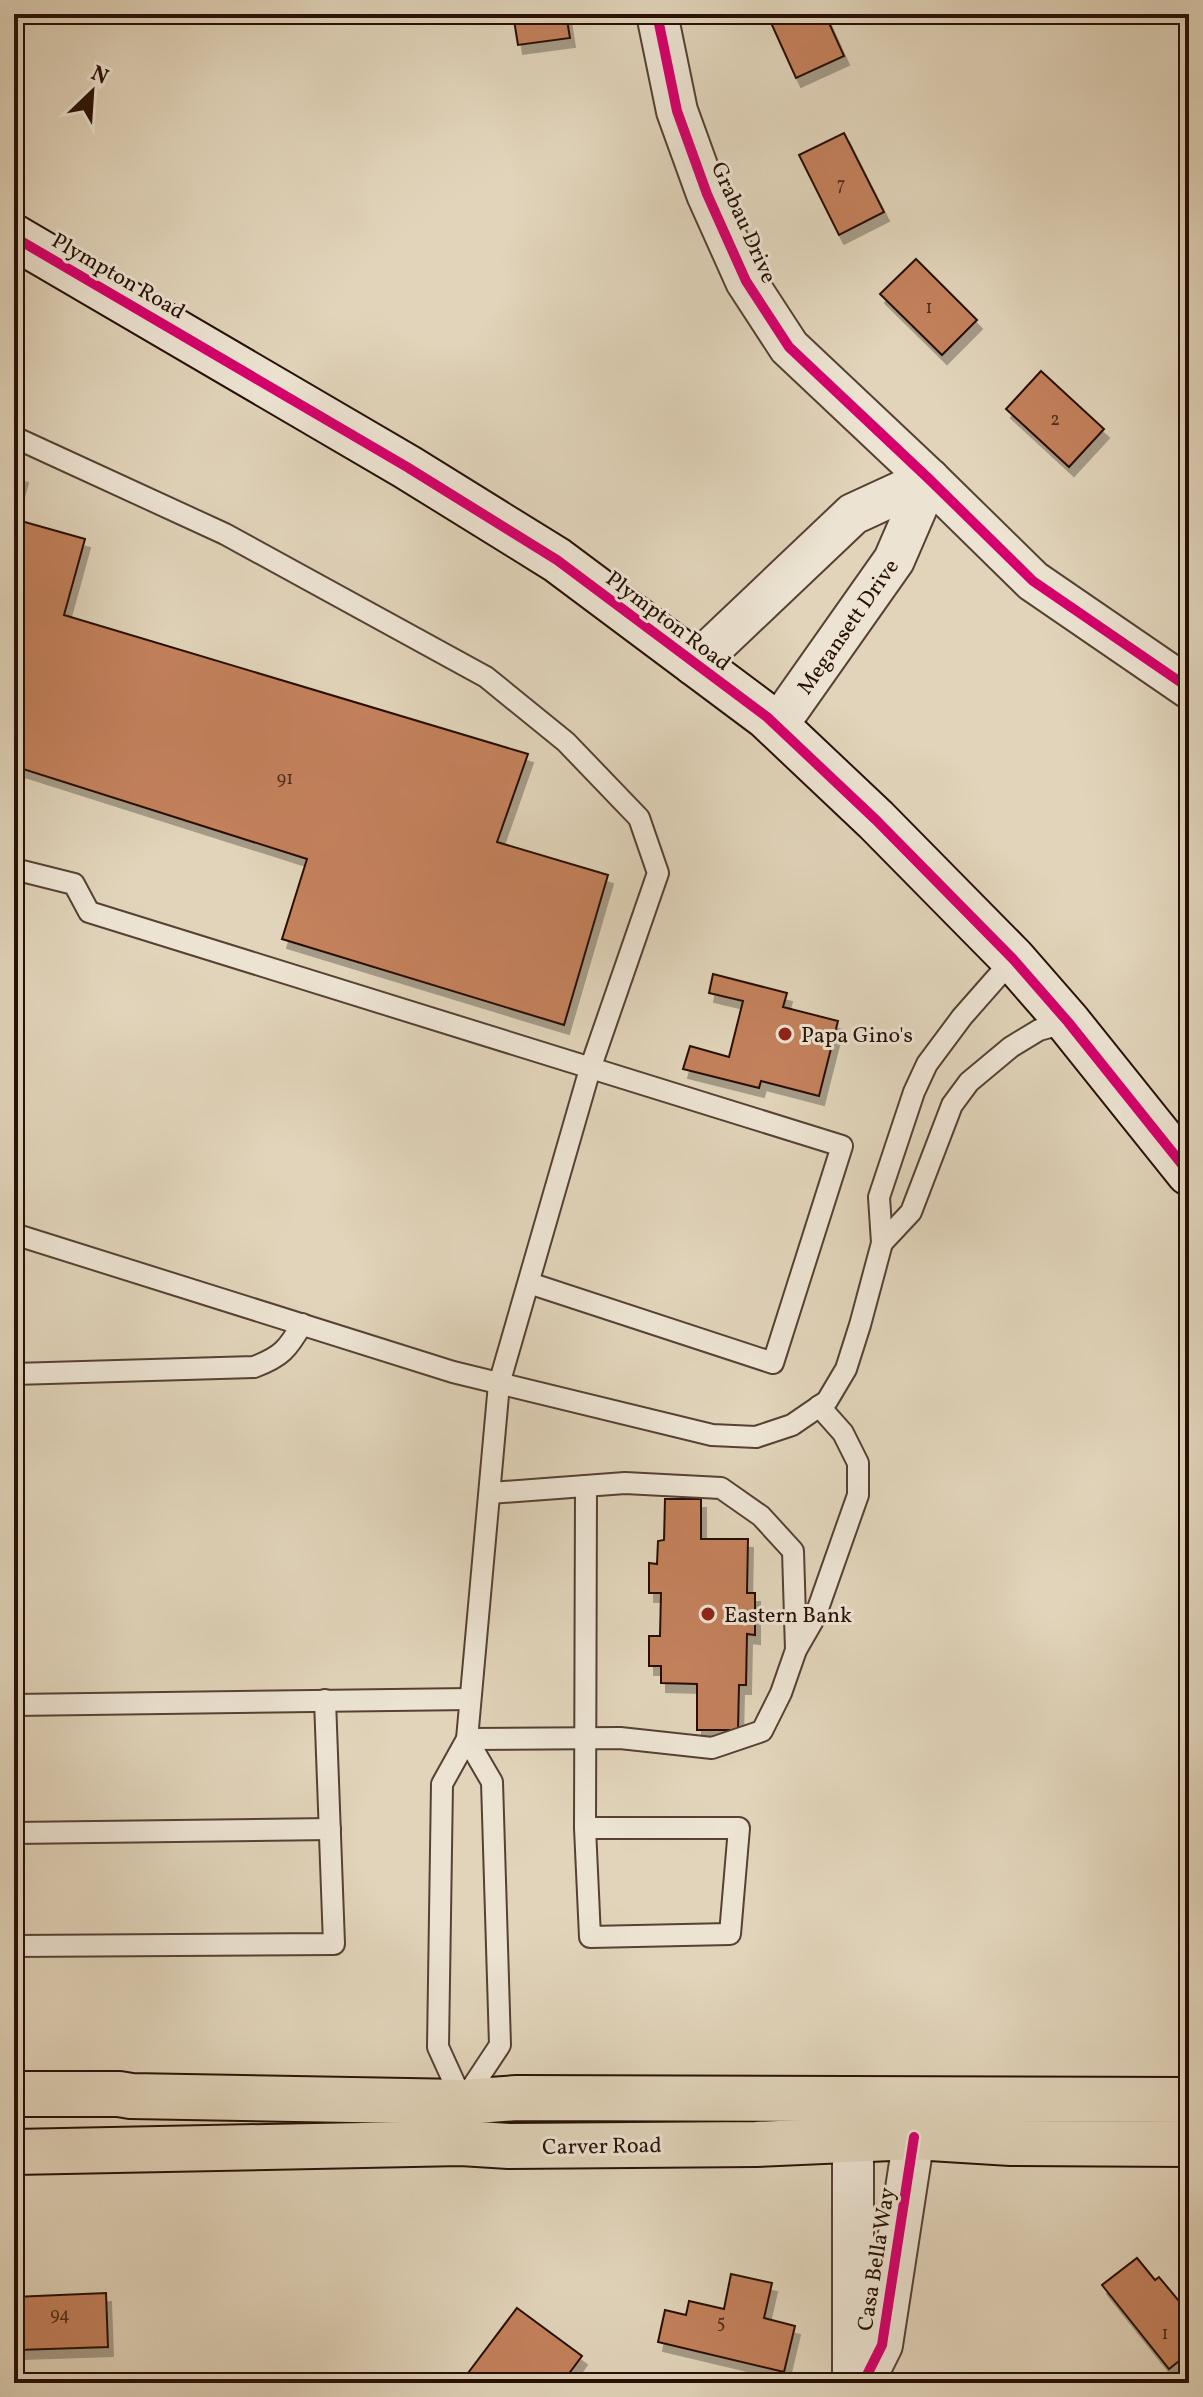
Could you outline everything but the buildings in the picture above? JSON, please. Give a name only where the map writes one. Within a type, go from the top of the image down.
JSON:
[{"type":"highway","name":"Carver Road","points":[[14,2094],[119,2094],[462,2122],[509,2146],[756,2144],[914,2137],[1011,2143],[1189,2144]]},
{"type":"highway","name":"Carver Road","points":[[14,2152],[462,2122],[517,2098],[1189,2100]]},
{"type":"main road","name":"Plympton Road","points":[[14,237],[407,467],[557,560],[777,726],[876,820],[1013,959],[1068,1022],[1189,1173]]},
{"type":"street","name":"Grabau Drive","points":[[657,14],[677,111],[707,194],[746,281],[789,347],[929,479]]},
{"type":"street","points":[[694,665],[853,514],[929,479],[1033,581],[1189,688]]},
{"type":"street","name":"Megansett Drive","points":[[777,726],[894,560],[929,479]]},
{"type":"street","name":"Casa Bella Way","points":[[863,2383],[882,2345],[914,2137]]},
{"type":"street","name":"Casa Bella Way","points":[[853,2140],[853,2383]]},
{"type":"lane","points":[[14,437],[225,534],[486,677],[566,742],[639,818],[658,873],[590,1069],[499,1384],[467,1739],[442,1784],[438,2047],[462,2122]]},
{"type":"lane","points":[[14,869],[74,884],[89,912],[842,1146],[773,1363],[529,1283]]},
{"type":"lane","points":[[14,1234],[453,1372],[712,1435],[756,1437],[792,1425],[827,1401],[846,1369],[882,1243],[879,1197],[914,1092],[927,1064],[962,1017],[1013,959]]},
{"type":"lane","points":[[882,1243],[911,1212],[952,1105],[969,1082],[1011,1047],[1039,1030],[1068,1022]]},
{"type":"lane","points":[[14,1374],[254,1367],[277,1359],[291,1344],[302,1324]]},
{"type":"lane","points":[[467,1739],[620,1738],[712,1748],[762,1731],[781,1693],[796,1650],[815,1617],[858,1495],[858,1463],[843,1433],[819,1406]]},
{"type":"lane","points":[[490,1493],[625,1483],[721,1488],[761,1516],[793,1551],[796,1650]]},
{"type":"lane","points":[[585,1828],[739,1828],[730,1934],[590,1937],[585,1828],[586,1486]]},
{"type":"lane","points":[[14,1705],[470,1699]]},
{"type":"lane","points":[[14,1946],[334,1944],[325,1700]]},
{"type":"lane","points":[[462,2122],[500,2045],[492,1782],[467,1739]]},
{"type":"lane","points":[[14,1833],[330,1829]]},
{"type":"cycle path","points":[[657,14],[677,111],[707,194],[746,281],[789,347],[1033,581],[1189,688]]},
{"type":"cycle path","points":[[14,237],[407,467],[557,560],[767,717],[876,820],[1013,959],[1068,1022],[1189,1173]]},
{"type":"cycle path","points":[[863,2383],[882,2345],[914,2137]]},
{"type":"place","name":"Papa Gino's","points":[[785,1034]]},
{"type":"place","name":"Eastern Bank","points":[[708,1614]]}]
